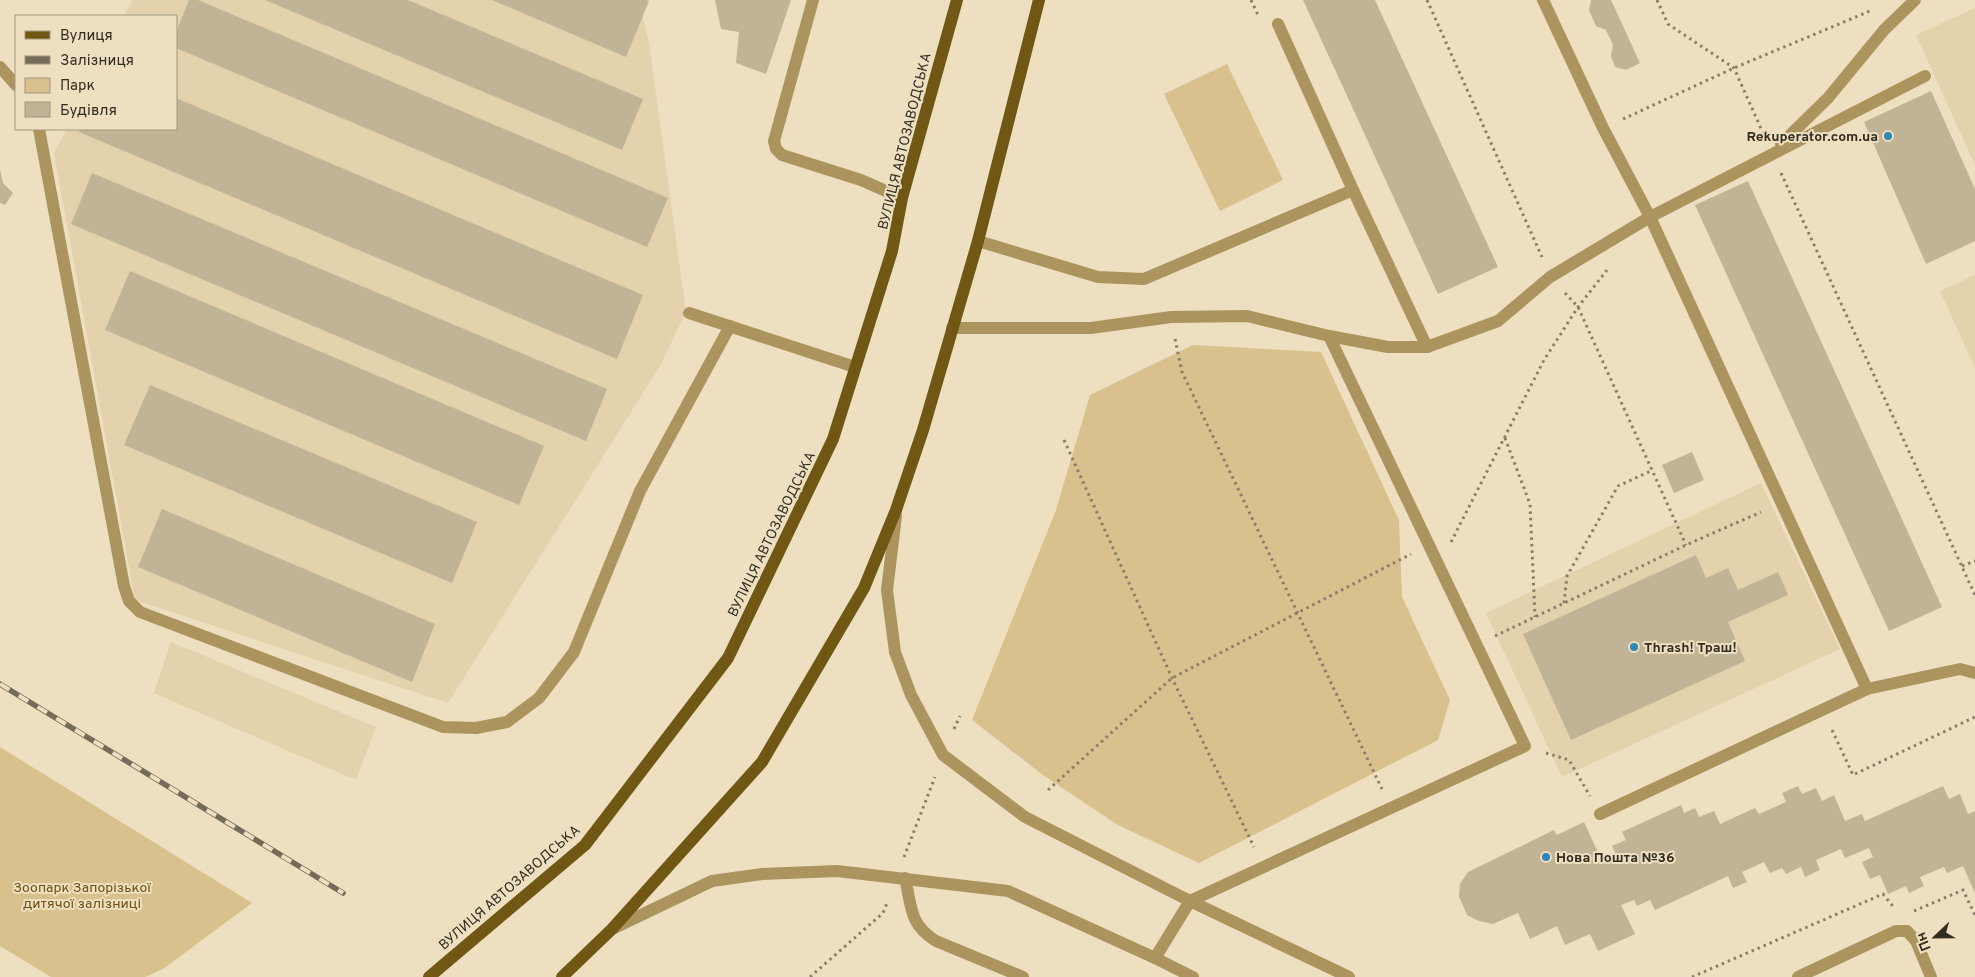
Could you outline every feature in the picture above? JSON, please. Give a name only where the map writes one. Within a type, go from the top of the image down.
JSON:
[{"type":"main road","name":"ВУЛИЦЯ АВТОЗАВОДСЬКА","points":[[429,977],[585,845],[728,658],[833,439],[892,251],[902,198],[957,0]]},
{"type":"main road","points":[[562,977],[612,929],[762,762],[864,588],[896,510],[923,430],[978,241],[1039,0]]},
{"type":"street","points":[[813,0],[774,141],[776,149],[782,155],[861,180],[902,198]]},
{"type":"street","points":[[1543,0],[1603,128],[1650,217],[1867,689]]},
{"type":"street","points":[[1772,153],[1828,98],[1884,30],[1914,0]]},
{"type":"street","points":[[1278,24],[1427,347]]},
{"type":"street","points":[[0,67],[15,84]]},
{"type":"street","points":[[952,328],[1091,328],[1170,317],[1247,316],[1329,336],[1388,347],[1427,347],[1498,321],[1550,277],[1650,217],[1925,76]]},
{"type":"street","points":[[39,130],[124,586],[129,601],[140,612],[443,727],[476,728],[507,722],[539,698],[574,652],[640,490],[730,326]]},
{"type":"street","points":[[978,241],[1098,277],[1144,279],[1353,190]]},
{"type":"street","points":[[689,313],[855,367]]},
{"type":"street","points":[[1155,958],[1190,901],[1525,746],[1329,336]]},
{"type":"street","points":[[896,510],[887,590],[895,652],[912,695],[943,755],[1025,817],[1190,901],[1349,977]]},
{"type":"street","points":[[1600,814],[1867,689],[1960,669],[1975,673]]},
{"type":"street","points":[[612,929],[712,881],[762,874],[837,871],[1008,890],[1192,977]]},
{"type":"street","points":[[900,878],[915,923],[923,933],[936,941],[1023,977]]},
{"type":"street","points":[[1798,977],[1896,931],[1907,930],[1916,941],[1931,977]]},
{"type":"path","points":[[1427,0],[1550,277],[1578,307],[1686,545]]},
{"type":"path","points":[[1657,0],[1668,24],[1734,68],[1975,595]]},
{"type":"path","points":[[1603,128],[1734,68],[1878,8]]},
{"type":"path","points":[[1048,790],[1172,678],[1410,554],[1438,567],[1544,360],[1578,307],[1608,270]]},
{"type":"path","points":[[1170,317],[1182,372],[1391,807]]},
{"type":"path","points":[[1505,437],[1530,504],[1535,617]]},
{"type":"path","points":[[1064,440],[1172,678],[1263,866]]},
{"type":"path","points":[[1564,603],[1567,576],[1618,486],[1652,470]]},
{"type":"path","points":[[1476,645],[1686,545],[1781,504]]},
{"type":"path","points":[[1962,566],[1975,560]]},
{"type":"path","points":[[1823,710],[1853,775],[1975,718]]},
{"type":"path","points":[[810,977],[883,913],[900,878],[943,755],[960,716]]},
{"type":"path","points":[[1525,746],[1569,760],[1600,814]]},
{"type":"path","points":[[1910,912],[1963,890],[1975,915]]},
{"type":"path","points":[[1692,977],[1883,894],[1901,916]]},
{"type":"shaded area","points":[[132,0],[639,0],[649,43],[686,312],[660,366],[448,703],[135,600],[54,153],[66,130],[178,130],[178,15],[124,15]]},
{"type":"shaded area","points":[[1975,8],[1975,165],[1916,35]]},
{"type":"shaded area","points":[[1975,275],[1975,368],[1940,291]]},
{"type":"shaded area","points":[[1761,483],[1840,649],[1562,777],[1486,613]]},
{"type":"shaded area","points":[[171,642],[376,727],[356,780],[154,693]]},
{"type":"green space","points":[[1227,64],[1283,180],[1220,211],[1164,94]]},
{"type":"green space","points":[[1193,345],[1321,352],[1399,520],[1402,597],[1450,700],[1438,740],[1199,863],[1118,825],[1043,775],[972,720],[1056,510],[1090,395]]},
{"type":"green space","name":"Зоопарк Запорізької дитячої залізниці","points":[[0,747],[252,903],[163,969],[145,977],[51,977],[0,946]]},
{"type":"building","points":[[189,0],[198,0],[668,198],[647,247],[178,49],[178,27]]},
{"type":"building","points":[[265,0],[408,0],[643,99],[622,150]]},
{"type":"building","points":[[492,0],[646,0],[649,1],[626,57]]},
{"type":"building","points":[[715,0],[791,0],[766,74],[736,63],[739,32],[721,29]]},
{"type":"building","points":[[1303,0],[1375,0],[1498,267],[1438,294]]},
{"type":"building","points":[[1591,0],[1611,0],[1640,63],[1626,70],[1615,67],[1611,56],[1613,45],[1606,30],[1596,26],[1589,10]]},
{"type":"building","points":[[1931,91],[1975,189],[1975,241],[1926,264],[1864,122]]},
{"type":"building","points":[[178,99],[643,295],[617,359],[79,132],[80,130],[178,130]]},
{"type":"building","points":[[0,169],[3,183],[13,193],[5,205],[0,203]]},
{"type":"building","points":[[92,173],[607,389],[586,441],[71,224]]},
{"type":"building","points":[[1748,181],[1942,607],[1889,631],[1695,205]]},
{"type":"building","points":[[130,271],[544,446],[519,505],[105,330]]},
{"type":"building","points":[[150,385],[477,522],[452,583],[124,445]]},
{"type":"building","points":[[1692,452],[1704,480],[1674,493],[1662,465]]},
{"type":"building","points":[[162,509],[435,624],[412,682],[138,567]]},
{"type":"building","name":"Thrash! Траш!","points":[[1696,555],[1706,578],[1728,568],[1738,590],[1778,572],[1788,595],[1728,622],[1745,661],[1571,740],[1523,634]]},
{"type":"building","points":[[1798,786],[1802,794],[1816,788],[1822,801],[1834,795],[1845,821],[1862,814],[1865,821],[1943,786],[1949,799],[1960,794],[1968,814],[1975,811],[1975,893],[1963,866],[1947,873],[1944,867],[1920,877],[1924,886],[1909,893],[1906,886],[1888,894],[1880,875],[1870,879],[1862,862],[1873,857],[1869,848],[1845,858],[1841,849],[1816,860],[1820,870],[1805,877],[1801,867],[1786,874],[1782,868],[1770,873],[1764,862],[1742,872],[1747,882],[1733,888],[1728,876],[1655,910],[1650,900],[1637,906],[1634,900],[1621,905],[1635,934],[1598,951],[1590,934],[1565,945],[1557,926],[1530,939],[1518,913],[1493,924],[1479,921],[1467,915],[1459,896],[1460,884],[1468,872],[1554,830],[1557,835],[1584,822],[1602,861],[1616,854],[1612,846],[1626,840],[1622,832],[1681,805],[1684,813],[1695,808],[1699,817],[1714,811],[1720,824],[1755,808],[1759,814],[1786,802],[1782,793]]},
{"type":"railway","points":[[0,684],[343,893]]},
{"type":"place","name":"Rekuperator.com.ua","points":[[1888,136]]},
{"type":"place","name":"Thrash! Траш!","points":[[1634,647]]},
{"type":"place","name":"Нова Пошта №36","points":[[1546,857]]}]
